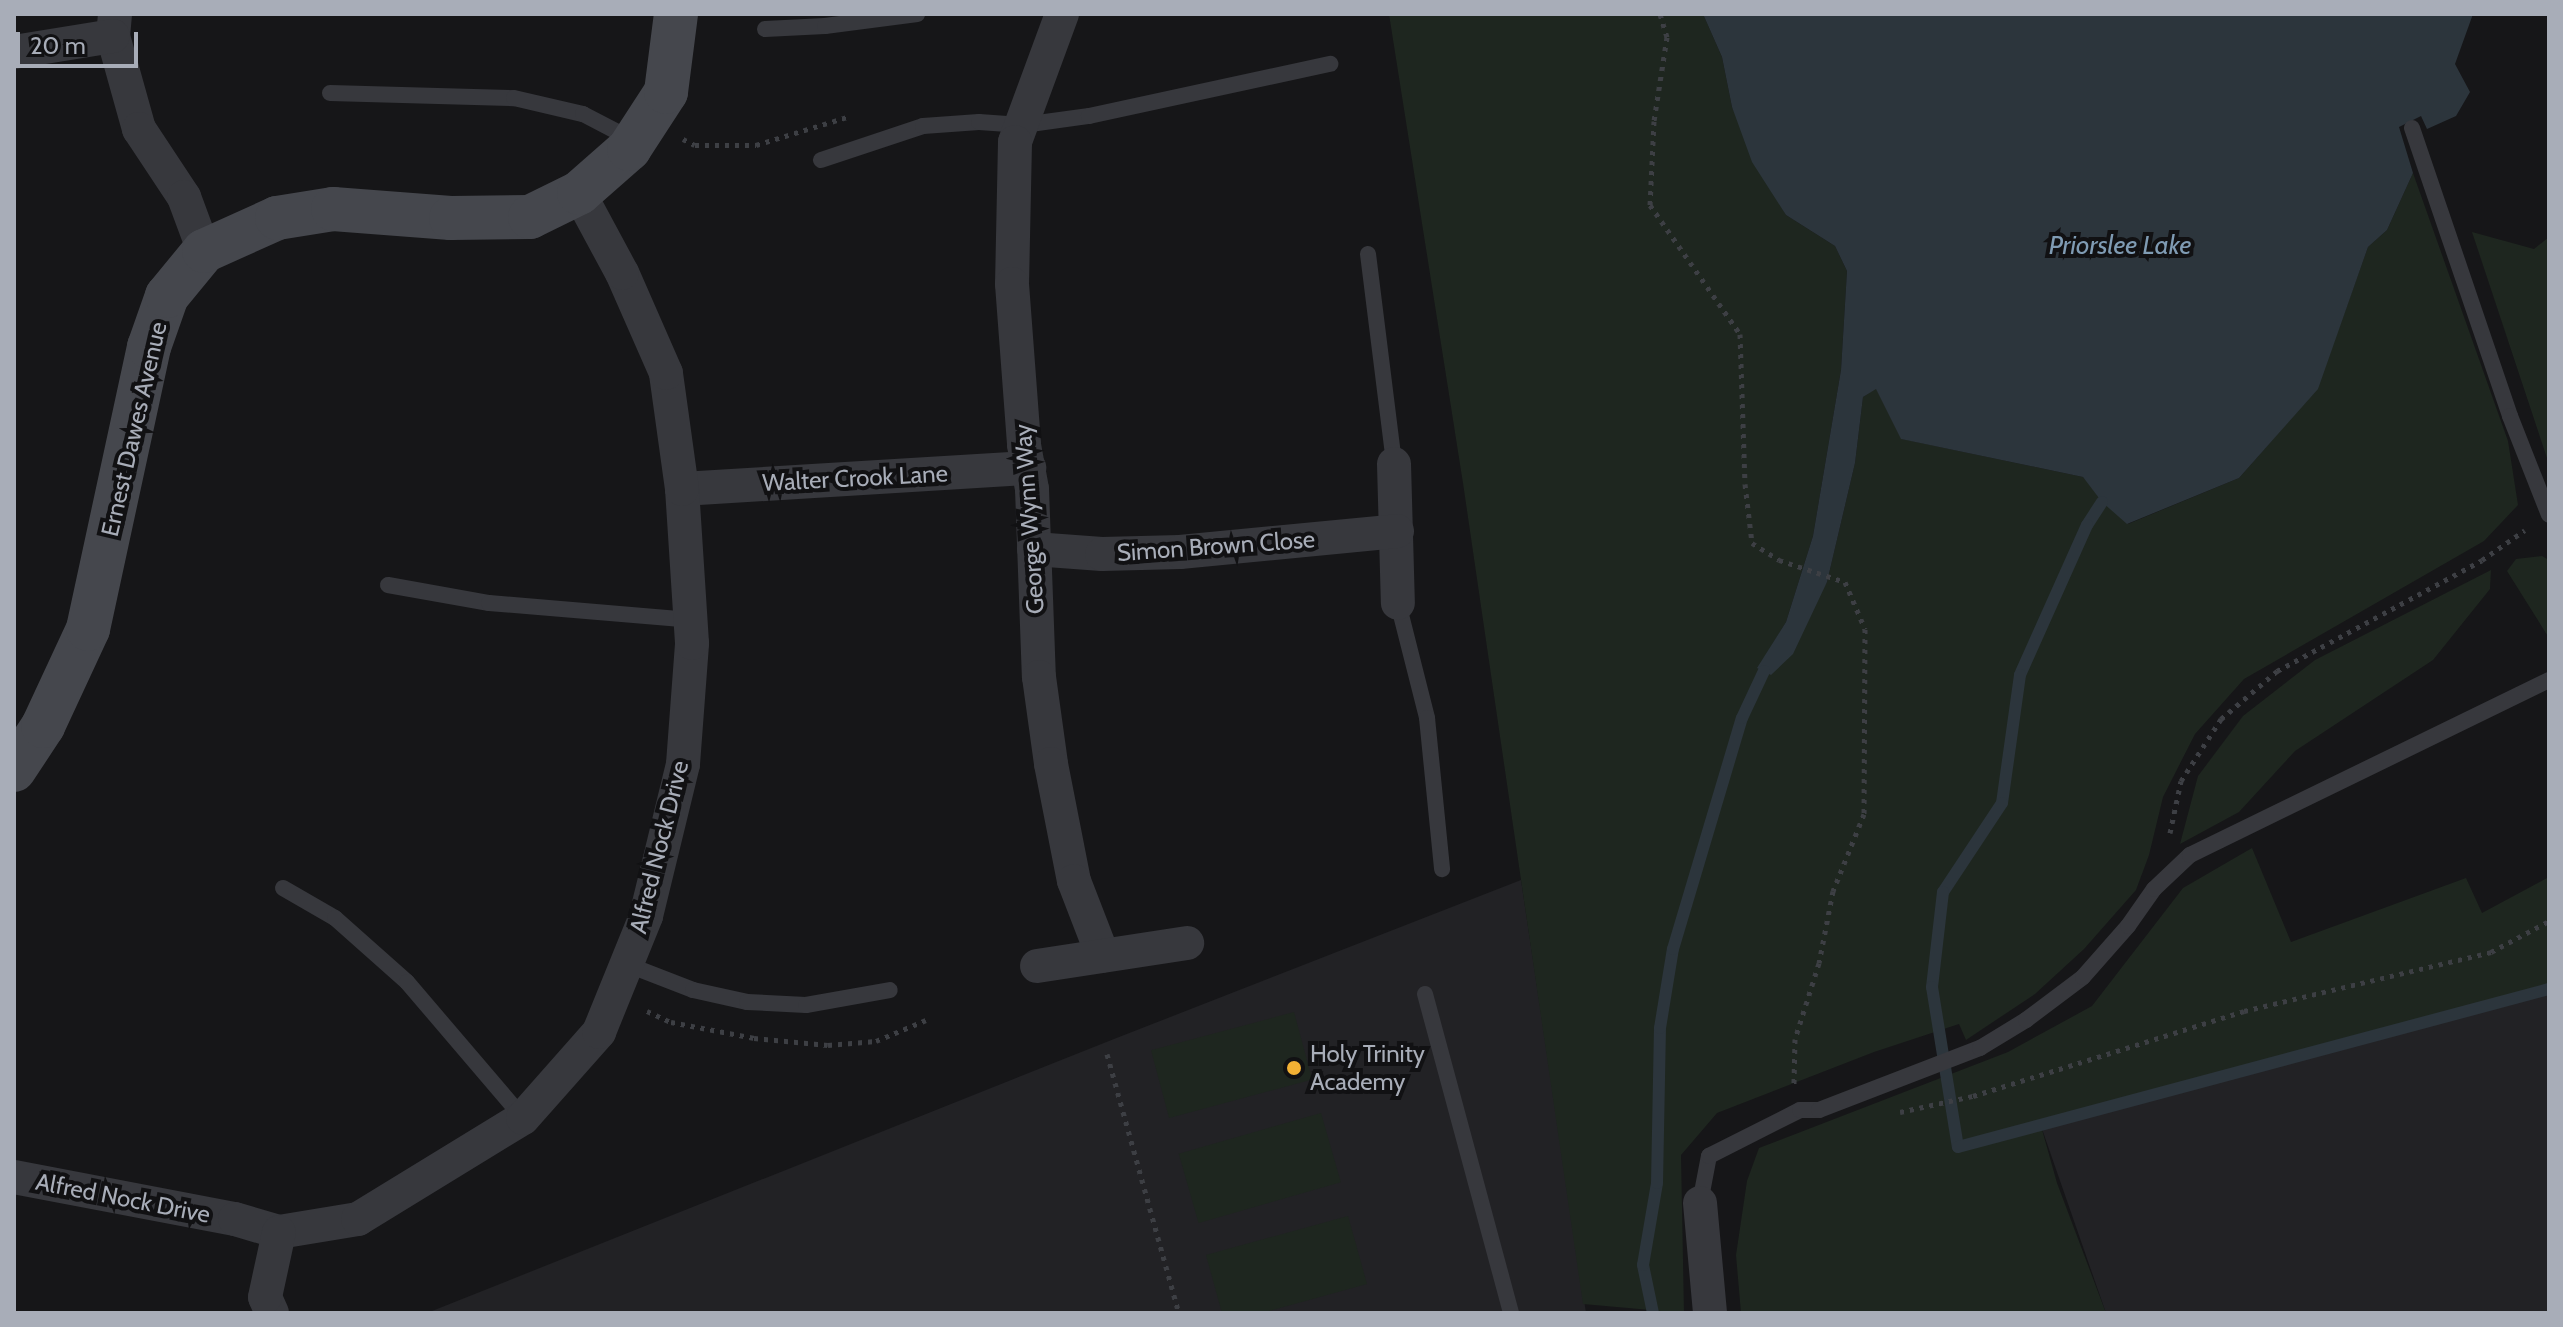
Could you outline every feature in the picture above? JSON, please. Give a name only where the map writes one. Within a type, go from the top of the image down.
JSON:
[{"type":"street","name":"Ernest Dawes Avenue","points":[[14,770],[43,726],[88,629],[149,347],[167,296],[204,251],[277,218],[333,209],[451,218],[530,217],[579,193],[641,130],[666,92],[676,14]]},
{"type":"street","name":"George Wynn Way","points":[[1062,14],[1015,142],[1012,284],[1029,468],[1039,677],[1051,764],[1074,881],[1103,956]]},
{"type":"street","points":[[14,52],[114,25],[139,129],[184,197],[204,251]]},
{"type":"street","name":"Alfred Nock Drive","points":[[14,1177],[235,1219],[279,1232],[358,1219],[523,1118],[599,1032],[646,916],[683,764],[690,620],[682,489],[666,373],[622,273],[579,193]]},
{"type":"street","points":[[1394,464],[1398,603]]},
{"type":"street","name":"Walter Crook Lane","points":[[682,489],[1029,468]]},
{"type":"street","name":"Simon Brown Close","points":[[1034,549],[1102,554],[1180,552],[1397,531]]},
{"type":"street","points":[[1037,966],[1187,943]]},
{"type":"street","points":[[1700,1203],[1710,1313]]},
{"type":"street","points":[[272,1313],[265,1297],[279,1232]]},
{"type":"lane","points":[[765,29],[825,26],[917,14]]},
{"type":"lane","points":[[821,160],[923,126],[979,122],[1023,125],[1089,116],[1330,64]]},
{"type":"lane","points":[[330,93],[514,98],[641,130]]},
{"type":"lane","points":[[2412,128],[2510,416],[2549,514]]},
{"type":"lane","points":[[1368,254],[1394,464]]},
{"type":"lane","points":[[388,585],[489,603],[690,620]]},
{"type":"lane","points":[[1398,603],[1427,718],[1442,869]]},
{"type":"lane","points":[[1700,1203],[1709,1156],[1794,1113],[1819,1110],[1980,1048],[2026,1020],[2083,977],[2164,880],[2190,855],[2549,680]]},
{"type":"lane","points":[[283,888],[335,918],[407,982],[523,1118]]},
{"type":"lane","points":[[626,964],[693,990],[747,1002],[806,1005],[890,990]]},
{"type":"lane","points":[[1425,994],[1511,1313]]},
{"type":"path","points":[[1660,14],[1667,37],[1654,121],[1650,205],[1740,334],[1745,484],[1752,543],[1779,560],[1845,582],[1865,629],[1864,814],[1833,891],[1819,963],[1795,1039],[1794,1113]]},
{"type":"path","points":[[641,130],[695,145],[756,145],[861,113]]},
{"type":"path","points":[[2164,880],[2181,781],[2221,719],[2277,671],[2482,560],[2549,514]]},
{"type":"path","points":[[1903,1112],[1973,1096],[2244,1011],[2491,952],[2549,921]]},
{"type":"path","points":[[1107,1054],[1179,1313]]},
{"type":"shaded area","points":[[1389,14],[1703,14],[1722,57],[1732,107],[1786,215],[1835,246],[1847,271],[1841,370],[1813,536],[1786,622],[1758,668],[1771,674],[1827,582],[1855,463],[1863,397],[1876,388],[1902,439],[2083,477],[2128,524],[2239,478],[2317,389],[2368,247],[2387,230],[2413,173],[2508,441],[2518,505],[2484,541],[2244,679],[2195,734],[2163,797],[2149,855],[2136,890],[2084,949],[2035,994],[1966,1040],[1959,1024],[1874,1052],[1717,1113],[1681,1155],[1684,1313],[1583,1304],[1463,483]]},
{"type":"shaded area","points":[[2472,232],[2534,249],[2549,237],[2549,464]]},
{"type":"shaded area","points":[[2542,556],[2549,560],[2549,638],[2507,571],[2516,559]]},
{"type":"shaded area","points":[[2491,570],[2490,589],[2433,660],[2295,751],[2239,812],[2180,844],[2198,776],[2243,716],[2315,660]]},
{"type":"shaded area","points":[[2252,848],[2291,942],[2466,878],[2482,913],[2549,877],[2549,989],[2041,1126],[2057,1183],[2106,1313],[1741,1313],[1736,1255],[1747,1181],[1759,1148],[2008,1052],[2092,1006],[2183,888]]},
{"type":"shaded area","name":"Holy Trinity Academy","points":[[1521,880],[1586,1313],[427,1313],[1114,1039]]},
{"type":"shaded area","points":[[2549,982],[2549,1313],[2106,1313],[2041,1126]]},
{"type":"shaded area","points":[[1294,1012],[1312,1080],[1169,1118],[1151,1050]]},
{"type":"shaded area","points":[[1321,1113],[1341,1182],[1199,1223],[1179,1154]]},
{"type":"shaded area","points":[[1348,1216],[1367,1284],[1262,1313],[1222,1313],[1206,1255]]},
{"type":"water","name":"Priorslee Lake","points":[[1703,14],[2473,14],[2455,64],[2470,92],[2456,116],[2427,129],[2421,116],[2399,127],[2413,173],[2387,230],[2368,247],[2318,389],[2239,478],[2127,524],[2102,502],[2083,477],[1901,439],[1876,389],[1863,397],[1855,463],[1827,582],[1793,654],[1771,675],[1757,668],[1786,622],[1813,536],[1841,370],[1847,271],[1835,246],[1786,215],[1752,162],[1732,107],[1722,57]]},
{"type":"waterway","points":[[2102,502],[2087,525],[2020,675],[2002,803],[1943,892],[1932,987],[1958,1147],[2549,989]]},
{"type":"waterway","points":[[1653,1313],[1643,1265],[1657,1183],[1660,1028],[1673,949],[1742,718],[1764,671]]},
{"type":"place","name":"Holy Trinity Academy","points":[[1294,1068]]}]
